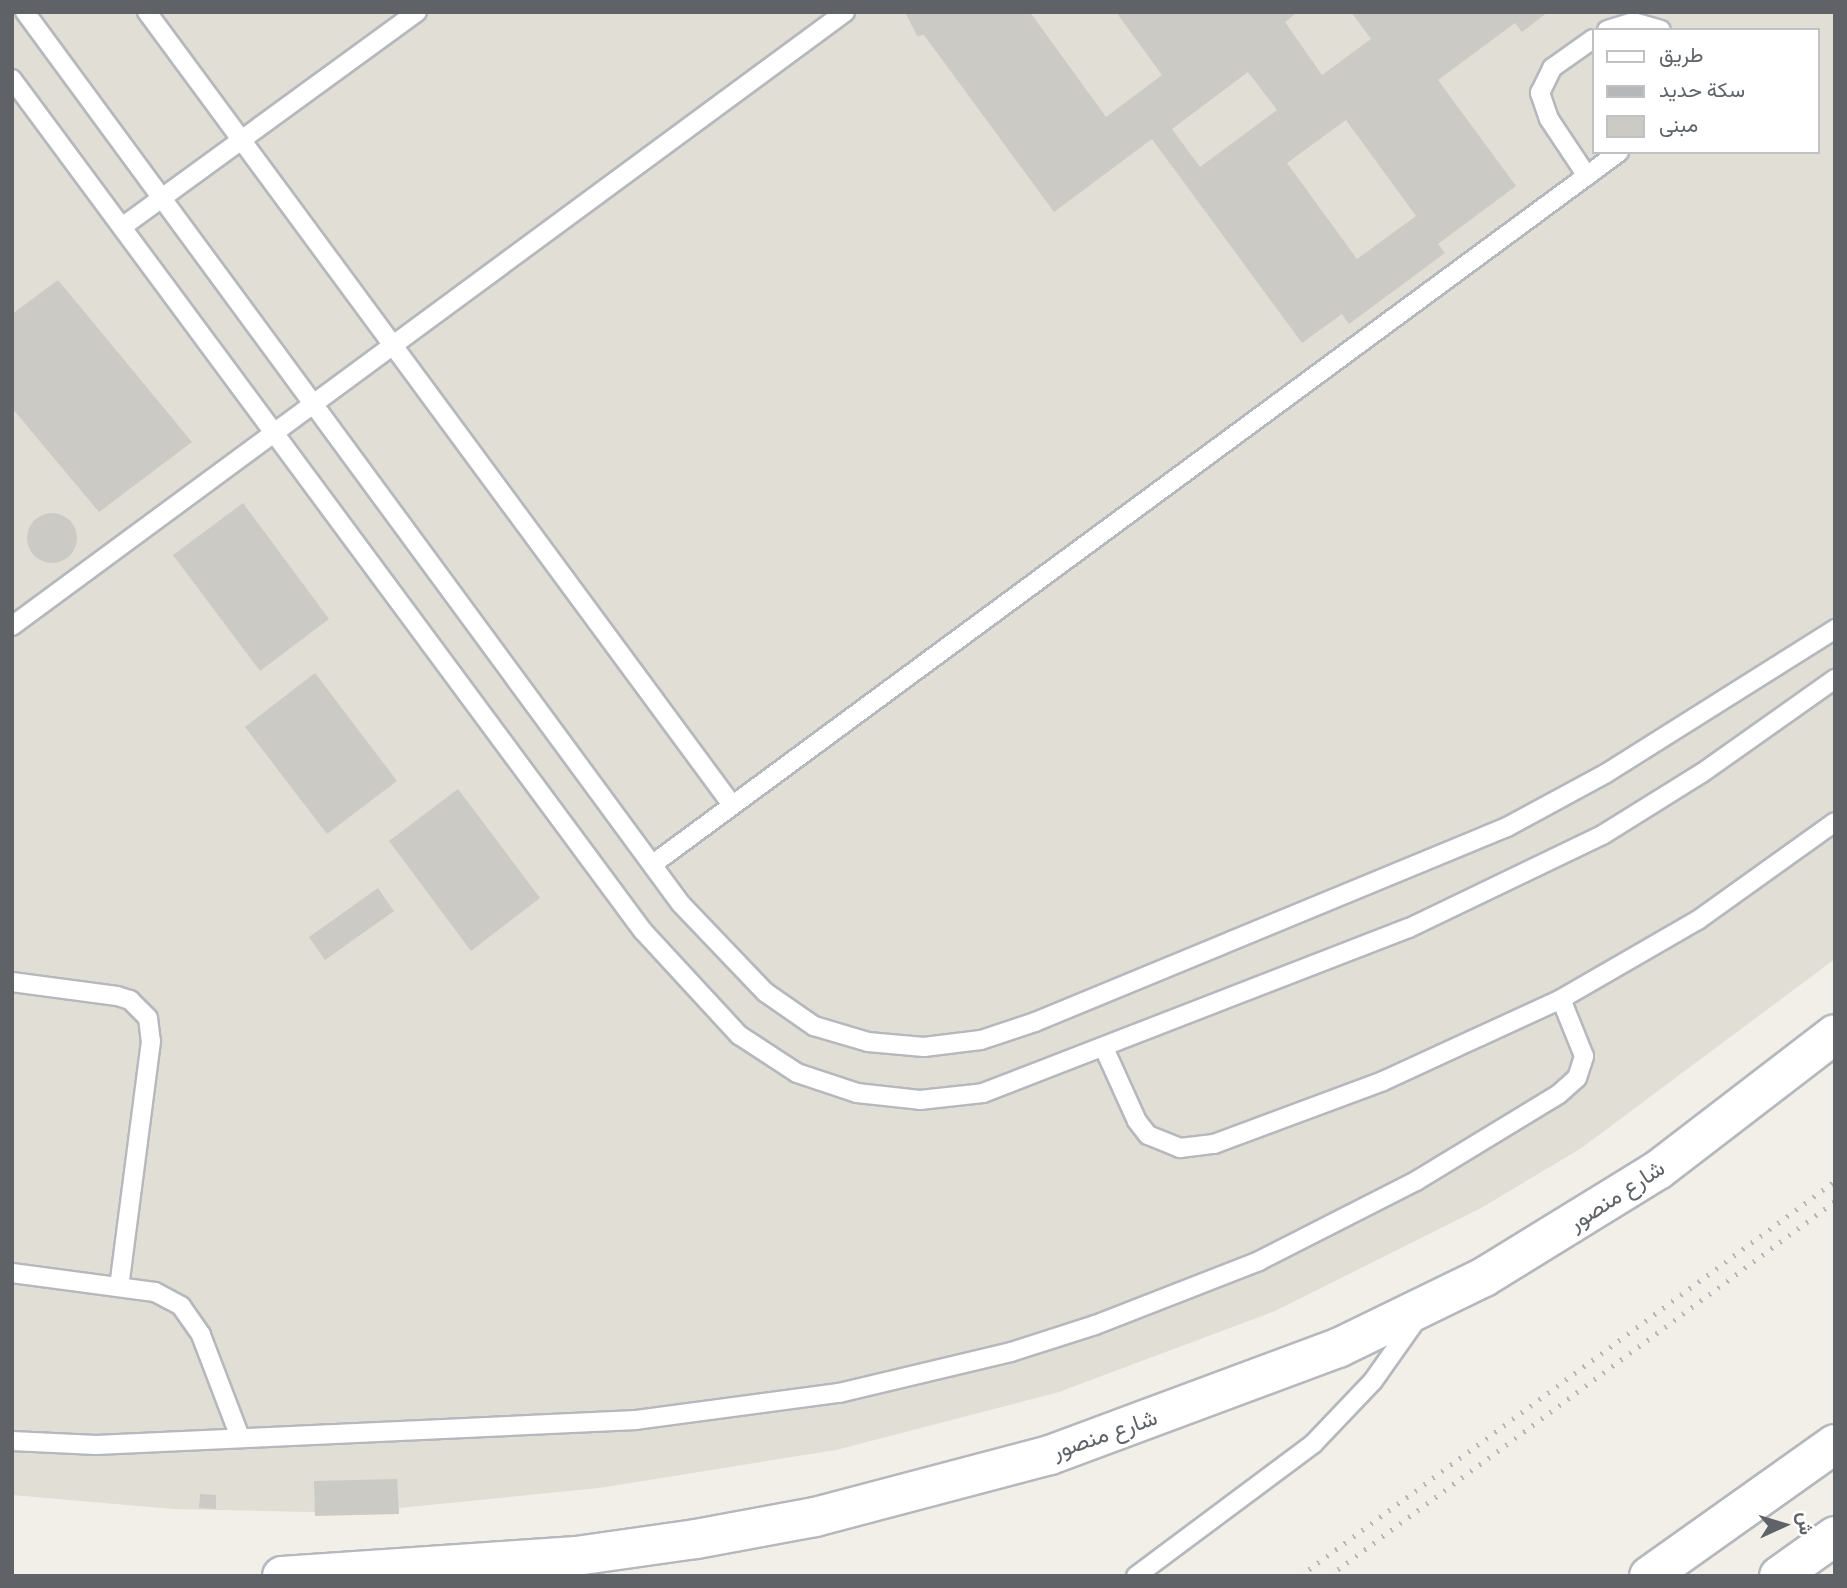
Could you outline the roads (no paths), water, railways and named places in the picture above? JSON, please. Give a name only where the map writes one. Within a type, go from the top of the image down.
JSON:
[{"type":"street","name":"شارع منصور","points":[[282,1576],[576,1556],[815,1517],[1050,1455],[1252,1383],[1424,1308],[1543,1244],[1658,1170],[1835,1034]]},
{"type":"street","points":[[1649,1576],[1835,1444]]},
{"type":"street","points":[[1779,1576],[1835,1536]]},
{"type":"lane","points":[[26,12],[317,403],[653,864],[721,950],[765,992],[814,1026],[868,1042],[924,1048],[981,1040],[1390,880],[1507,827],[1605,774],[1835,629]]},
{"type":"lane","points":[[147,12],[732,805]]},
{"type":"lane","points":[[122,227],[418,12]]},
{"type":"lane","points":[[12,626],[845,12]]},
{"type":"lane","points":[[1614,28],[1633,22],[1654,28]]},
{"type":"lane","points":[[1587,176],[1549,119],[1540,93],[1552,68],[1591,40]]},
{"type":"lane","points":[[12,79],[276,432],[643,932],[739,1035],[797,1073],[858,1093],[920,1100],[983,1093],[1104,1048],[1409,928],[1547,864],[1702,773],[1835,679]]},
{"type":"lane","points":[[653,864],[1616,154]]},
{"type":"lane","points":[[1104,1048],[1137,1121],[1148,1135],[1172,1146],[1198,1147],[1383,1081],[1561,999],[1698,920],[1835,822]]},
{"type":"lane","points":[[12,982],[117,996],[130,1000],[148,1018],[151,1041],[119,1287]]},
{"type":"lane","points":[[12,1441],[96,1445],[534,1426],[738,1409],[926,1374],[1095,1325],[1248,1266],[1338,1223],[1559,1094],[1577,1078],[1584,1056],[1561,999]]},
{"type":"lane","points":[[12,1273],[119,1287],[169,1297],[193,1319],[240,1437]]},
{"type":"lane","points":[[1136,1576],[1313,1444],[1373,1381],[1424,1308]]},
{"type":"railway","points":[[1300,1576],[1835,1181]]},
{"type":"railway","points":[[1329,1576],[1835,1201]]}]
